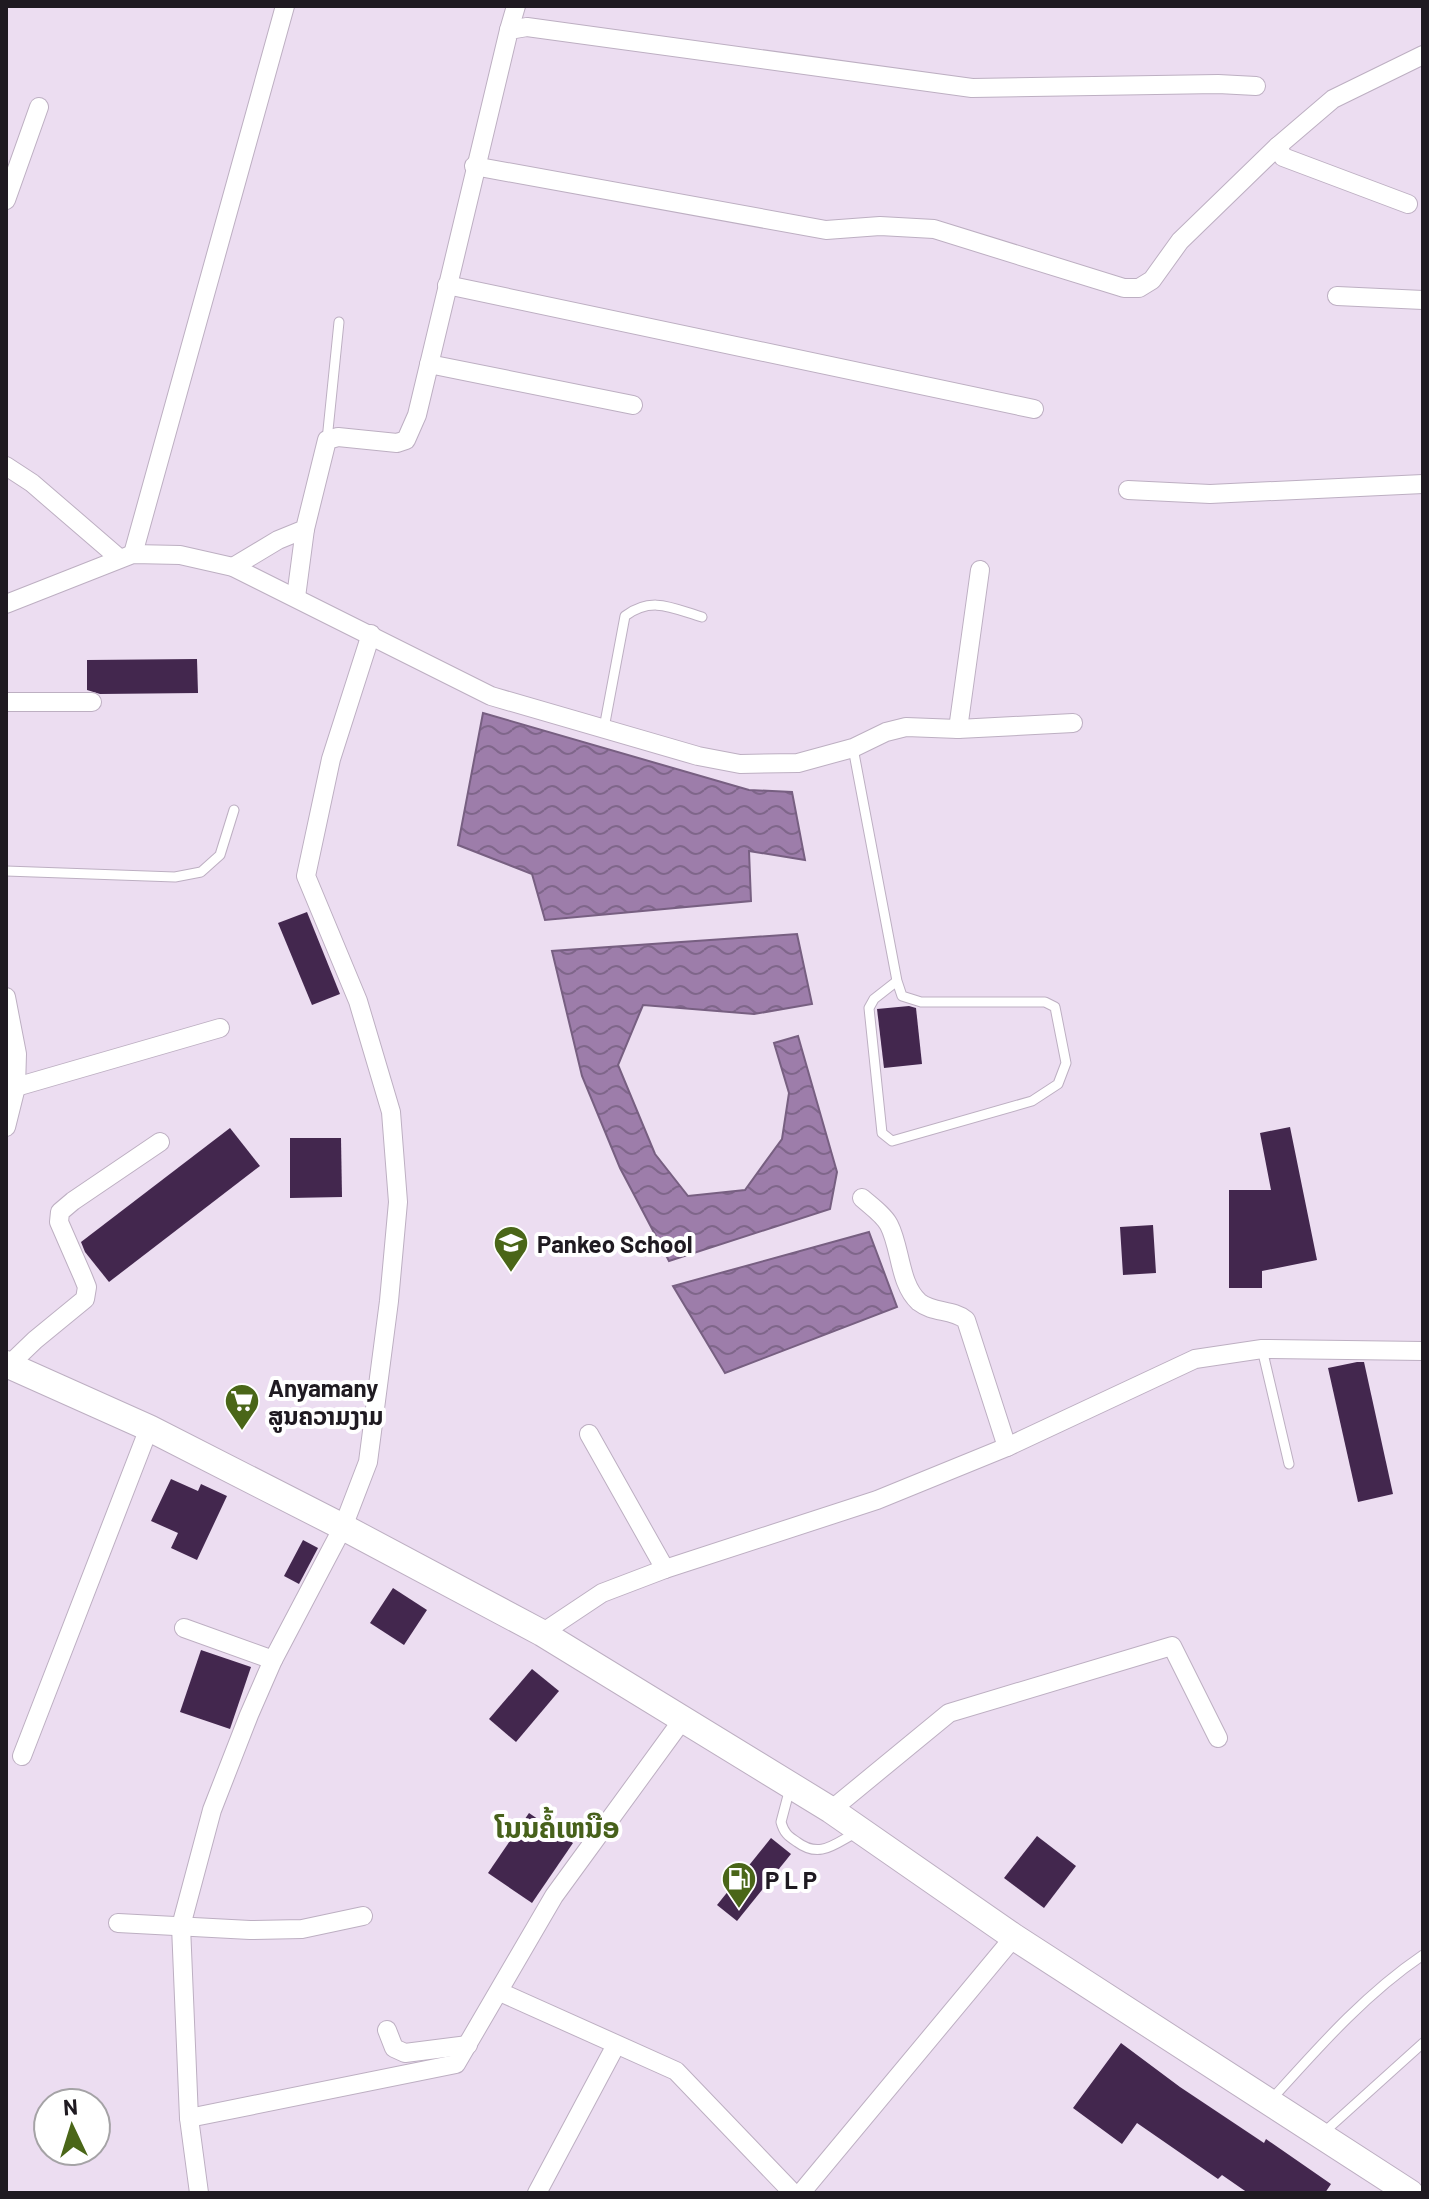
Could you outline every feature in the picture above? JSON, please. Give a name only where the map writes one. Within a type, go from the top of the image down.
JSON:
[{"type":"main road","points":[[8,1364],[149,1428],[542,1633],[831,1810],[1014,1937],[1410,2193]]},
{"type":"street","points":[[126,556],[285,6]]},
{"type":"street","points":[[296,597],[305,529],[327,440],[338,437],[397,443],[406,440],[417,415],[474,166],[516,6]]},
{"type":"street","points":[[509,30],[527,27],[972,88],[1256,86]]},
{"type":"street","points":[[474,166],[826,230],[880,226],[934,229],[1124,288],[1139,288],[1152,280],[1180,241],[1278,146],[1333,99],[1423,55]]},
{"type":"street","points":[[6,200],[39,107]]},
{"type":"street","points":[[1278,146],[1283,157],[1408,204]]},
{"type":"street","points":[[447,285],[1034,409]]},
{"type":"street","points":[[1337,296],[1423,300]]},
{"type":"street","points":[[429,364],[633,405]]},
{"type":"street","points":[[6,466],[126,556]]},
{"type":"street","points":[[1128,490],[1210,494],[1423,484]]},
{"type":"street","points":[[233,567],[278,540],[305,529]]},
{"type":"street","points":[[6,604],[126,556],[180,555],[233,567],[491,696],[698,756],[740,764],[798,763],[853,748],[886,732],[906,727],[958,729],[1073,723]]},
{"type":"street","points":[[958,729],[980,570]]},
{"type":"street","points":[[199,2193],[189,2118],[181,1926],[212,1810],[273,1660],[343,1527],[368,1462],[387,1315],[398,1202],[391,1112],[358,1001],[306,876],[331,759],[371,634]]},
{"type":"street","points":[[6,702],[92,702]]},
{"type":"street","points":[[6,997],[17,1054],[16,1087],[6,1127]]},
{"type":"street","points":[[16,1087],[220,1028]]},
{"type":"street","points":[[8,1364],[85,1299],[87,1287],[59,1222],[60,1212],[160,1142]]},
{"type":"street","points":[[862,1198],[889,1223],[909,1288],[918,1301],[931,1309],[960,1315],[966,1320],[1007,1447]]},
{"type":"street","points":[[542,1633],[602,1593],[665,1569],[877,1500],[1007,1447],[1195,1359],[1262,1349],[1423,1351]]},
{"type":"street","points":[[22,1756],[149,1428]]},
{"type":"street","points":[[589,1434],[665,1569]]},
{"type":"street","points":[[184,1628],[273,1660]]},
{"type":"street","points":[[831,1810],[949,1713],[1172,1646],[1218,1738]]},
{"type":"street","points":[[189,2118],[456,2064],[554,1896],[683,1719]]},
{"type":"street","points":[[118,1923],[250,1930],[302,1929],[363,1916]]},
{"type":"street","points":[[801,2193],[1014,1937]]},
{"type":"street","points":[[500,1992],[676,2071],[793,2193]]},
{"type":"street","points":[[387,2030],[394,2048],[405,2053],[468,2045]]},
{"type":"street","points":[[537,2193],[616,2045]]},
{"type":"lane","points":[[327,440],[339,322]]},
{"type":"lane","points":[[604,728],[625,616],[639,605],[657,604],[702,617]]},
{"type":"lane","points":[[853,748],[902,996],[921,1002],[1045,1002],[1055,1007],[1066,1063],[1058,1084],[1032,1101],[921,1134],[887,1140],[882,1133],[869,1008],[874,999],[897,981]]},
{"type":"lane","points":[[6,871],[175,877],[201,872],[220,855],[234,810]]},
{"type":"lane","points":[[1262,1349],[1289,1464]]},
{"type":"lane","points":[[791,1785],[782,1827],[785,1833],[808,1850],[821,1851],[861,1830]]},
{"type":"lane","points":[[1268,2102],[1338,2026],[1390,1977],[1423,1955]]},
{"type":"lane","points":[[1320,2136],[1423,2043]]},
{"type":"water","points":[[483,713],[749,790],[792,792],[805,860],[749,851],[751,901],[545,920],[532,874],[458,845]]},
{"type":"water","points":[[797,934],[812,1004],[754,1014],[643,1005],[618,1065],[655,1154],[688,1196],[745,1190],[782,1139],[789,1093],[774,1043],[798,1036],[837,1172],[830,1209],[669,1261],[620,1168],[582,1076],[552,951]]},
{"type":"water","points":[[869,1232],[897,1307],[725,1373],[673,1286]]},
{"type":"building","points":[[197,659],[198,693],[100,694],[87,690],[87,660]]},
{"type":"building","points":[[307,912],[340,994],[312,1005],[278,923]]},
{"type":"building","points":[[916,1008],[922,1064],[884,1068],[877,1009]]},
{"type":"building","points":[[1290,1127],[1317,1260],[1262,1271],[1262,1288],[1229,1288],[1229,1190],[1271,1190],[1260,1133]]},
{"type":"building","points":[[230,1128],[260,1166],[109,1282],[85,1252],[81,1242]]},
{"type":"building","points":[[290,1138],[341,1138],[342,1197],[290,1198]]},
{"type":"building","points":[[1153,1225],[1156,1273],[1123,1275],[1120,1227]]},
{"type":"building","points":[[1364,1362],[1393,1494],[1358,1502],[1328,1368]]},
{"type":"building","points":[[171,1479],[198,1491],[201,1484],[227,1496],[197,1560],[171,1548],[178,1533],[151,1521]]},
{"type":"building","points":[[303,1540],[318,1548],[299,1584],[284,1576]]},
{"type":"building","points":[[393,1588],[427,1610],[404,1645],[370,1623]]},
{"type":"building","points":[[201,1650],[251,1667],[230,1729],[180,1712]]},
{"type":"building","points":[[532,1669],[559,1691],[516,1742],[489,1719]]},
{"type":"building","points":[[529,1813],[573,1843],[532,1903],[488,1873]]},
{"type":"building","points":[[1037,1836],[1076,1866],[1044,1908],[1004,1878]]},
{"type":"building","points":[[771,1838],[791,1854],[737,1921],[717,1905]]},
{"type":"building","points":[[1121,2043],[1180,2087],[1264,2143],[1266,2139],[1331,2184],[1325,2193],[1248,2193],[1222,2175],[1218,2179],[1137,2123],[1122,2144],[1073,2108]]},
{"type":"place","name":"Pankeo School","points":[[511,1274]]},
{"type":"place","name":"Anyamany ສູນຄວາມງາມ","points":[[242,1432]]},
{"type":"place","name":"P L P","points":[[739,1910]]},
{"type":"district","name":"ໂນນຄໍ້ເຫນືອ","points":[[557,1827]]}]
